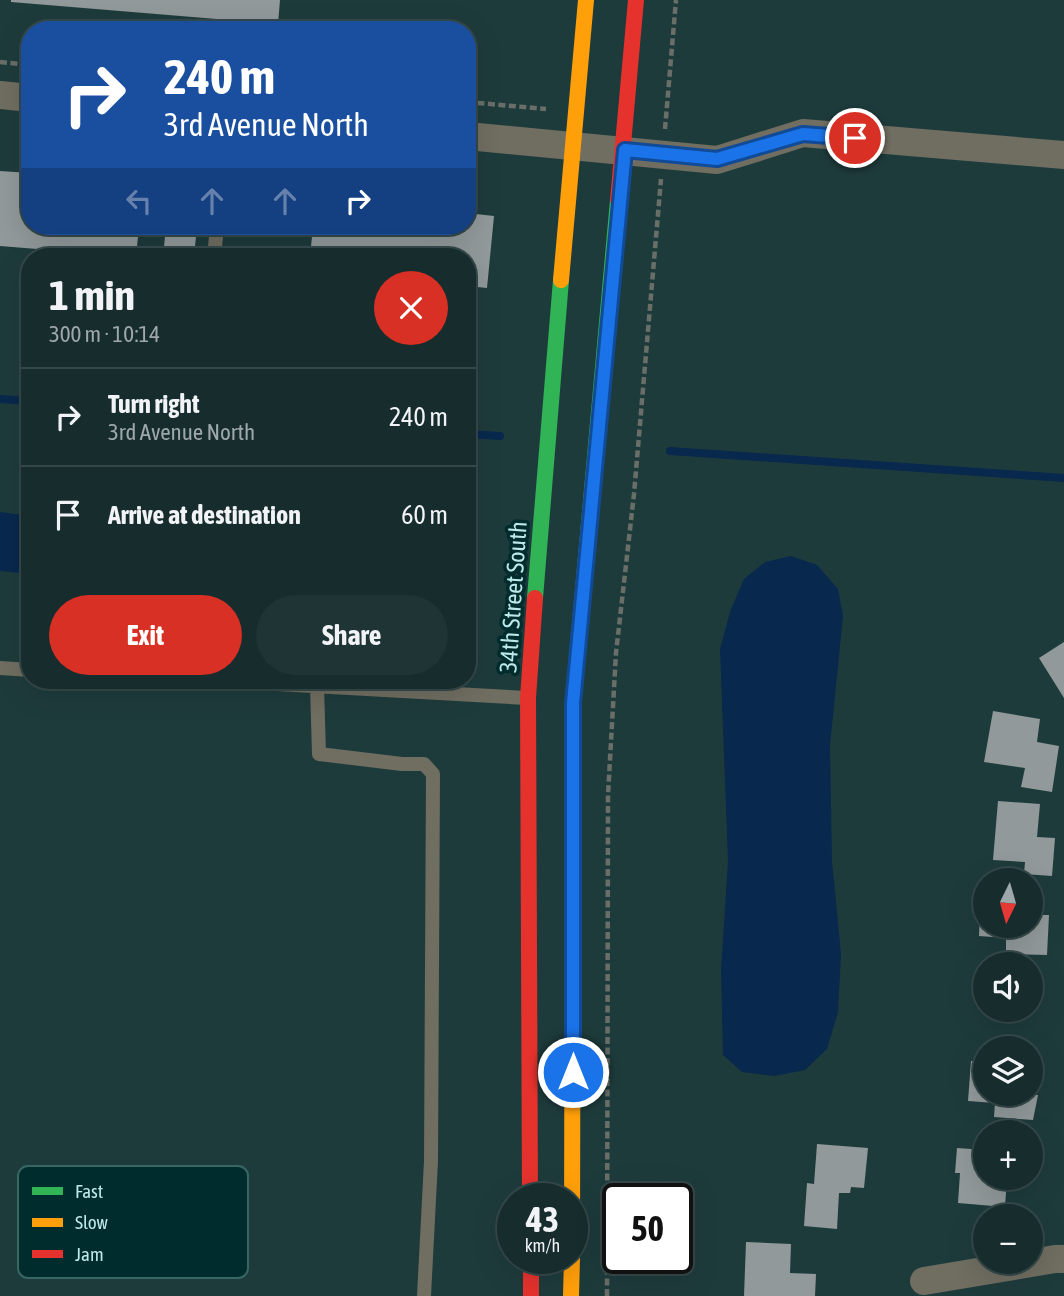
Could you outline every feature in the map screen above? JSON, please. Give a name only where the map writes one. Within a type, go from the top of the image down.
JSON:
[{"type":"main road","name":"34th Street South","points":[[530,1183],[528,698],[547,429],[586,0]]},
{"type":"main road","points":[[572,1183],[573,703],[625,150],[636,0]]},
{"type":"main road","points":[[531,1274],[531,1296]]},
{"type":"main road","points":[[571,1296],[572,1274]]},
{"type":"street","points":[[0,95],[21,97]]},
{"type":"street","points":[[476,137],[717,159],[803,134],[1064,155]]},
{"type":"street","points":[[924,1282],[1064,1259]]},
{"type":"lane","points":[[0,668],[21,669]]},
{"type":"lane","points":[[317,689],[319,754],[424,764],[433,774],[431,1161],[424,1296]]},
{"type":"lane","points":[[370,689],[528,698]]},
{"type":"path","points":[[607,1296],[608,795],[611,719],[634,494],[676,0]]},
{"type":"path","points":[[0,62],[21,64]]},
{"type":"water","points":[[0,512],[21,515],[21,573],[0,571]]},
{"type":"water","points":[[791,556],[817,565],[838,589],[843,616],[830,745],[832,861],[841,954],[838,1012],[827,1049],[805,1070],[774,1076],[742,1072],[723,1055],[721,969],[728,861],[720,649],[730,612],[744,579],[765,562]]},
{"type":"building","points":[[280,0],[278,21],[242,21],[11,2]]},
{"type":"building","points":[[0,171],[21,172],[21,235],[138,235],[137,248],[0,246]]},
{"type":"building","points":[[476,214],[494,216],[487,288],[476,287],[476,248],[311,248],[312,235],[476,235]]},
{"type":"building","points":[[165,235],[196,235],[195,248],[164,248]]},
{"type":"building","points":[[1064,642],[1064,698],[1039,658]]},
{"type":"building","points":[[993,711],[1040,719],[1037,742],[1059,746],[1052,792],[1021,787],[1025,768],[984,762]]},
{"type":"building","points":[[998,801],[1040,804],[1037,837],[1055,838],[1052,876],[1043,875],[1043,868],[1024,868],[1025,862],[993,860]]},
{"type":"building","points":[[1043,915],[1049,915],[1047,955],[1043,955],[1043,952],[1006,952],[1006,938],[1043,938]]},
{"type":"building","points":[[971,1061],[973,1061],[973,1101],[968,1101]]},
{"type":"building","points":[[995,1106],[1036,1106],[1033,1120],[994,1117]]},
{"type":"building","points":[[817,1144],[868,1148],[864,1188],[851,1187],[850,1193],[839,1193],[837,1229],[804,1226],[807,1183],[814,1184]]},
{"type":"building","points":[[957,1148],[973,1149],[973,1190],[1006,1190],[1005,1204],[958,1203],[960,1173],[955,1173]]},
{"type":"building","points":[[746,1242],[791,1244],[790,1273],[816,1274],[815,1296],[744,1296]]},
{"type":"waterway","points":[[0,399],[21,400]]},
{"type":"waterway","points":[[476,435],[500,436]]},
{"type":"waterway","points":[[670,451],[1064,478]]},
{"type":"traffic: fast","points":[[575,679],[618,200]]},
{"type":"traffic: fast","points":[[535,598],[561,280]]},
{"type":"traffic: slow","points":[[561,280],[586,0]]},
{"type":"traffic: slow","points":[[572,1183],[575,679]]},
{"type":"traffic: slow","points":[[571,1296],[572,1274]]},
{"type":"traffic: jam","points":[[618,200],[636,0]]},
{"type":"traffic: jam","points":[[530,1183],[528,698],[535,598]]},
{"type":"traffic: jam","points":[[531,1274],[531,1296]]},
{"type":"route","points":[[573,1072],[573,703],[625,150],[717,159],[803,134],[855,138]]}]
